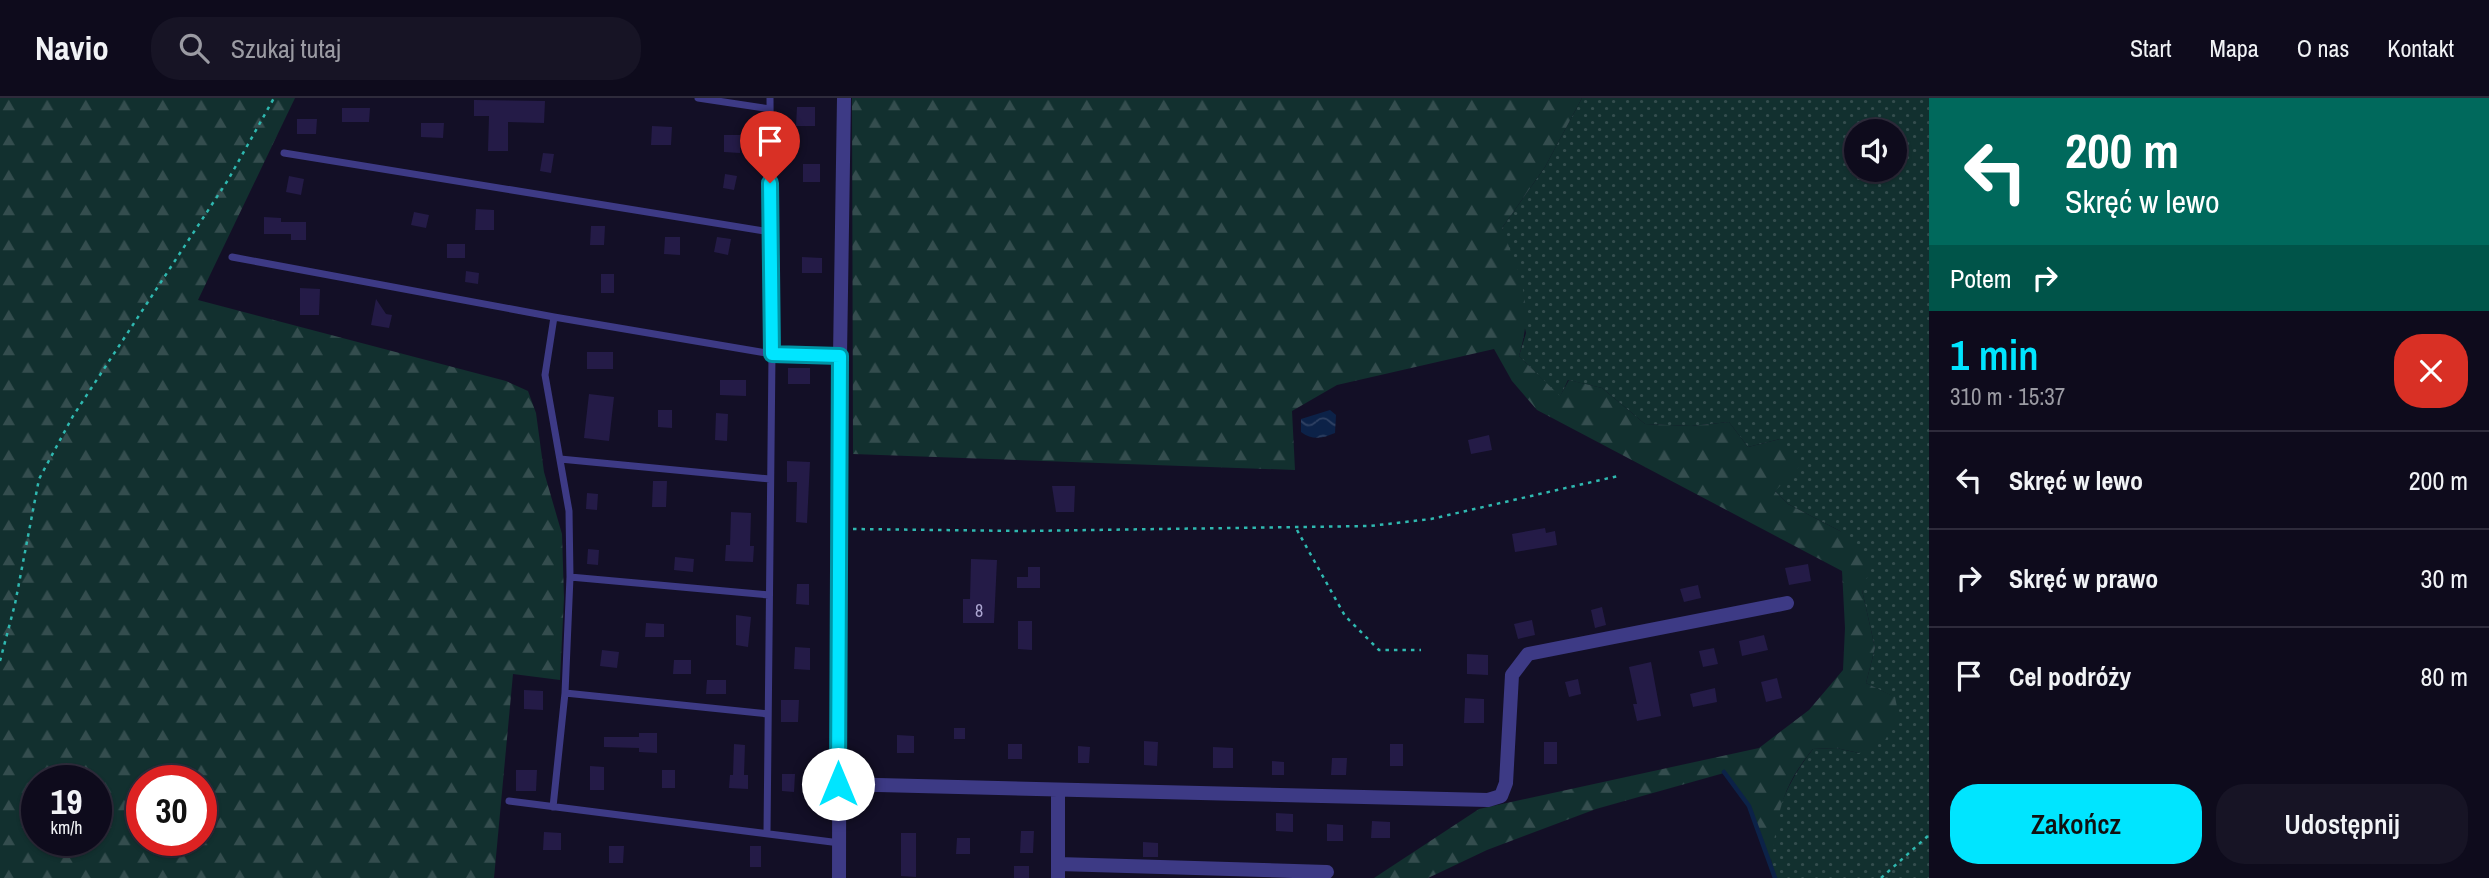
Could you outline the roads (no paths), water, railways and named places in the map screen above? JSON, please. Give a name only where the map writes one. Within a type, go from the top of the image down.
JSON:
[{"type":"street","points":[[839,878],[840,356],[844,98]]},
{"type":"street","points":[[838,784],[1488,800],[1501,796],[1506,783],[1512,675],[1528,654],[1787,603]]},
{"type":"street","points":[[1058,790],[1058,871],[1327,872]]},
{"type":"lane","points":[[698,98],[770,109]]},
{"type":"lane","points":[[767,833],[772,354],[770,98]]},
{"type":"lane","points":[[284,153],[770,232]]},
{"type":"lane","points":[[232,257],[554,317],[772,354],[840,356]]},
{"type":"lane","points":[[553,807],[565,693],[570,577],[569,511],[545,375],[554,317]]},
{"type":"lane","points":[[560,459],[770,479]]},
{"type":"lane","points":[[570,577],[769,595]]},
{"type":"lane","points":[[565,693],[768,714]]},
{"type":"lane","points":[[509,801],[840,843]]},
{"type":"water","points":[[1330,410],[1336,415],[1335,433],[1318,438],[1301,432],[1301,419]]},
{"type":"waterway","points":[[1724,772],[1749,806],[1775,878]]}]
